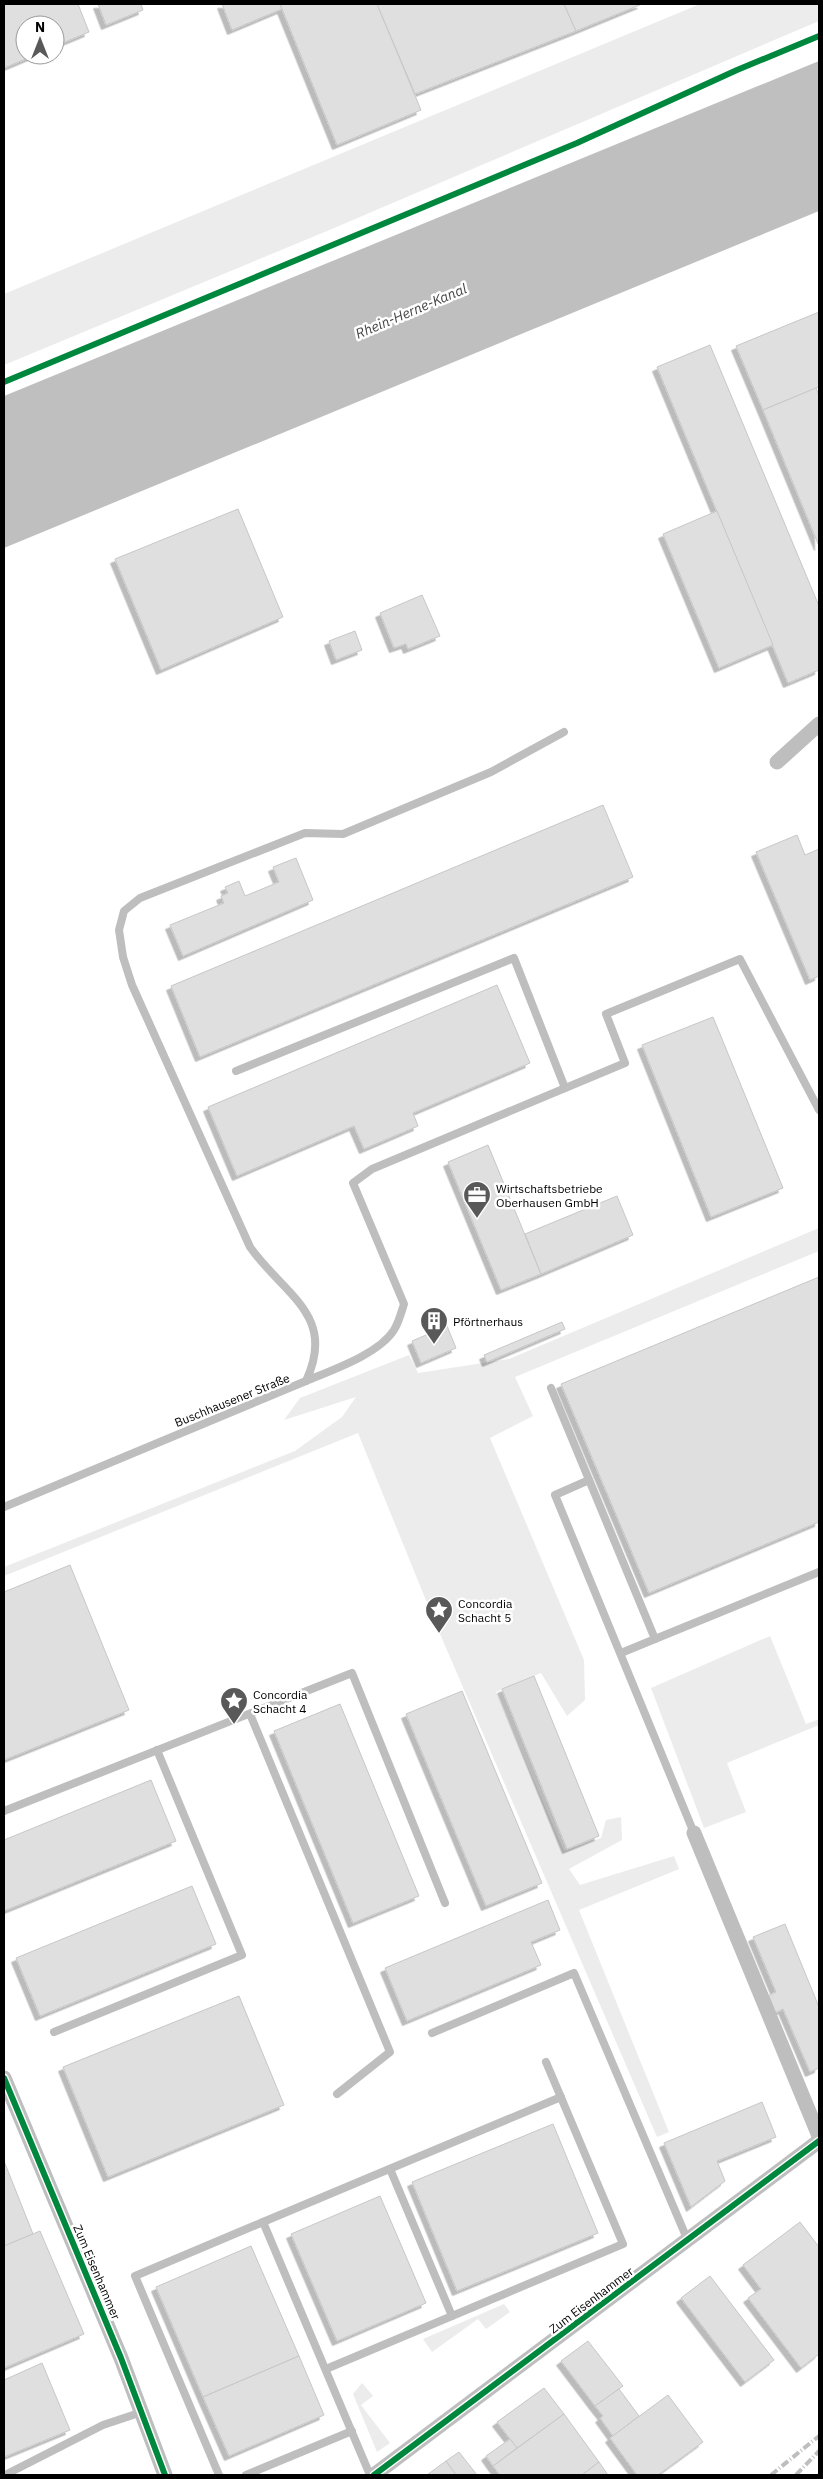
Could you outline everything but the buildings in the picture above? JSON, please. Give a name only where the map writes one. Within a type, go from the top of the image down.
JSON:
[{"type":"street","points":[[777,762],[819,724]]},
{"type":"street","points":[[694,1833],[819,2136]]},
{"type":"street","name":"Zum Eisenhammer","points":[[4,2078],[142,2412],[165,2475]]},
{"type":"street","name":"Zum Eisenhammer","points":[[374,2475],[819,2142]]},
{"type":"lane","name":"Buschhausener Straße","points":[[4,1507],[306,1382],[313,1367],[317,1347],[312,1324],[299,1301],[270,1272],[250,1247],[132,985],[123,957],[119,930],[124,911],[140,898],[305,833],[343,834],[491,772],[564,732]]},
{"type":"lane","points":[[236,1071],[514,958],[566,1088]]},
{"type":"lane","points":[[306,1382],[345,1364],[380,1344],[393,1331],[404,1304],[353,1183],[372,1169],[625,1063],[606,1014],[740,960],[819,1110]]},
{"type":"lane","points":[[551,1388],[655,1639]]},
{"type":"lane","points":[[590,1480],[555,1495],[694,1833]]},
{"type":"lane","points":[[621,1653],[819,1572]]},
{"type":"lane","points":[[4,1811],[352,1673],[445,1903]]},
{"type":"lane","points":[[250,1714],[390,2052],[337,2094]]},
{"type":"lane","points":[[54,2032],[242,1955],[157,1750]]},
{"type":"lane","points":[[432,2033],[574,1973],[688,2241]]},
{"type":"lane","points":[[326,2369],[623,2244],[546,2062]]},
{"type":"lane","points":[[218,2475],[135,2276],[561,2097]]},
{"type":"lane","points":[[390,2169],[452,2316]]},
{"type":"lane","points":[[263,2222],[370,2475]]},
{"type":"lane","points":[[5,2475],[103,2425],[142,2412]]},
{"type":"lane","points":[[246,2475],[352,2431]]},
{"type":"shaded area","points":[[700,4],[819,4],[819,21],[327,231],[4,365],[4,294]]},
{"type":"shaded area","points":[[819,1228],[819,1251],[515,1377],[533,1416],[490,1438],[584,1660],[585,1700],[567,1716],[541,1673],[496,1692],[564,1851],[601,1838],[606,1820],[621,1817],[622,1840],[569,1869],[580,1885],[674,1856],[679,1869],[579,1910],[669,2132],[657,2137],[434,1620],[358,1433],[4,1576],[4,1567],[295,1451],[342,1417],[356,1397],[284,1420],[300,1398],[409,1355],[418,1373],[509,1359]]},
{"type":"shaded area","points":[[770,1636],[806,1724],[819,1719],[819,1725],[727,1763],[746,1812],[704,1828],[651,1688]]},
{"type":"shaded area","points":[[504,2304],[510,2312],[486,2329],[478,2319],[432,2352],[423,2339]]},
{"type":"shaded area","points":[[362,2383],[373,2396],[361,2405],[390,2443],[377,2452],[353,2394]]},
{"type":"water","name":"Rhein-Herne-Kanal","points":[[819,61],[819,211],[4,548],[4,396]]},
{"type":"railway","points":[[771,2475],[819,2436]]},
{"type":"railway","points":[[796,2475],[819,2451]]},
{"type":"cycle path","points":[[4,382],[577,143],[737,70],[819,36]]},
{"type":"cycle path","points":[[4,2078],[121,2358],[165,2475]]},
{"type":"cycle path","points":[[374,2475],[819,2141]]},
{"type":"place","name":"Wirtschaftsbetriebe Oberhausen GmbH","points":[[477,1219]]},
{"type":"place","name":"Pförtnerhaus","points":[[434,1345]]},
{"type":"place","name":"Concordia Schacht 5","points":[[439,1634]]},
{"type":"place","name":"Concordia Schacht 4","points":[[234,1725]]}]
